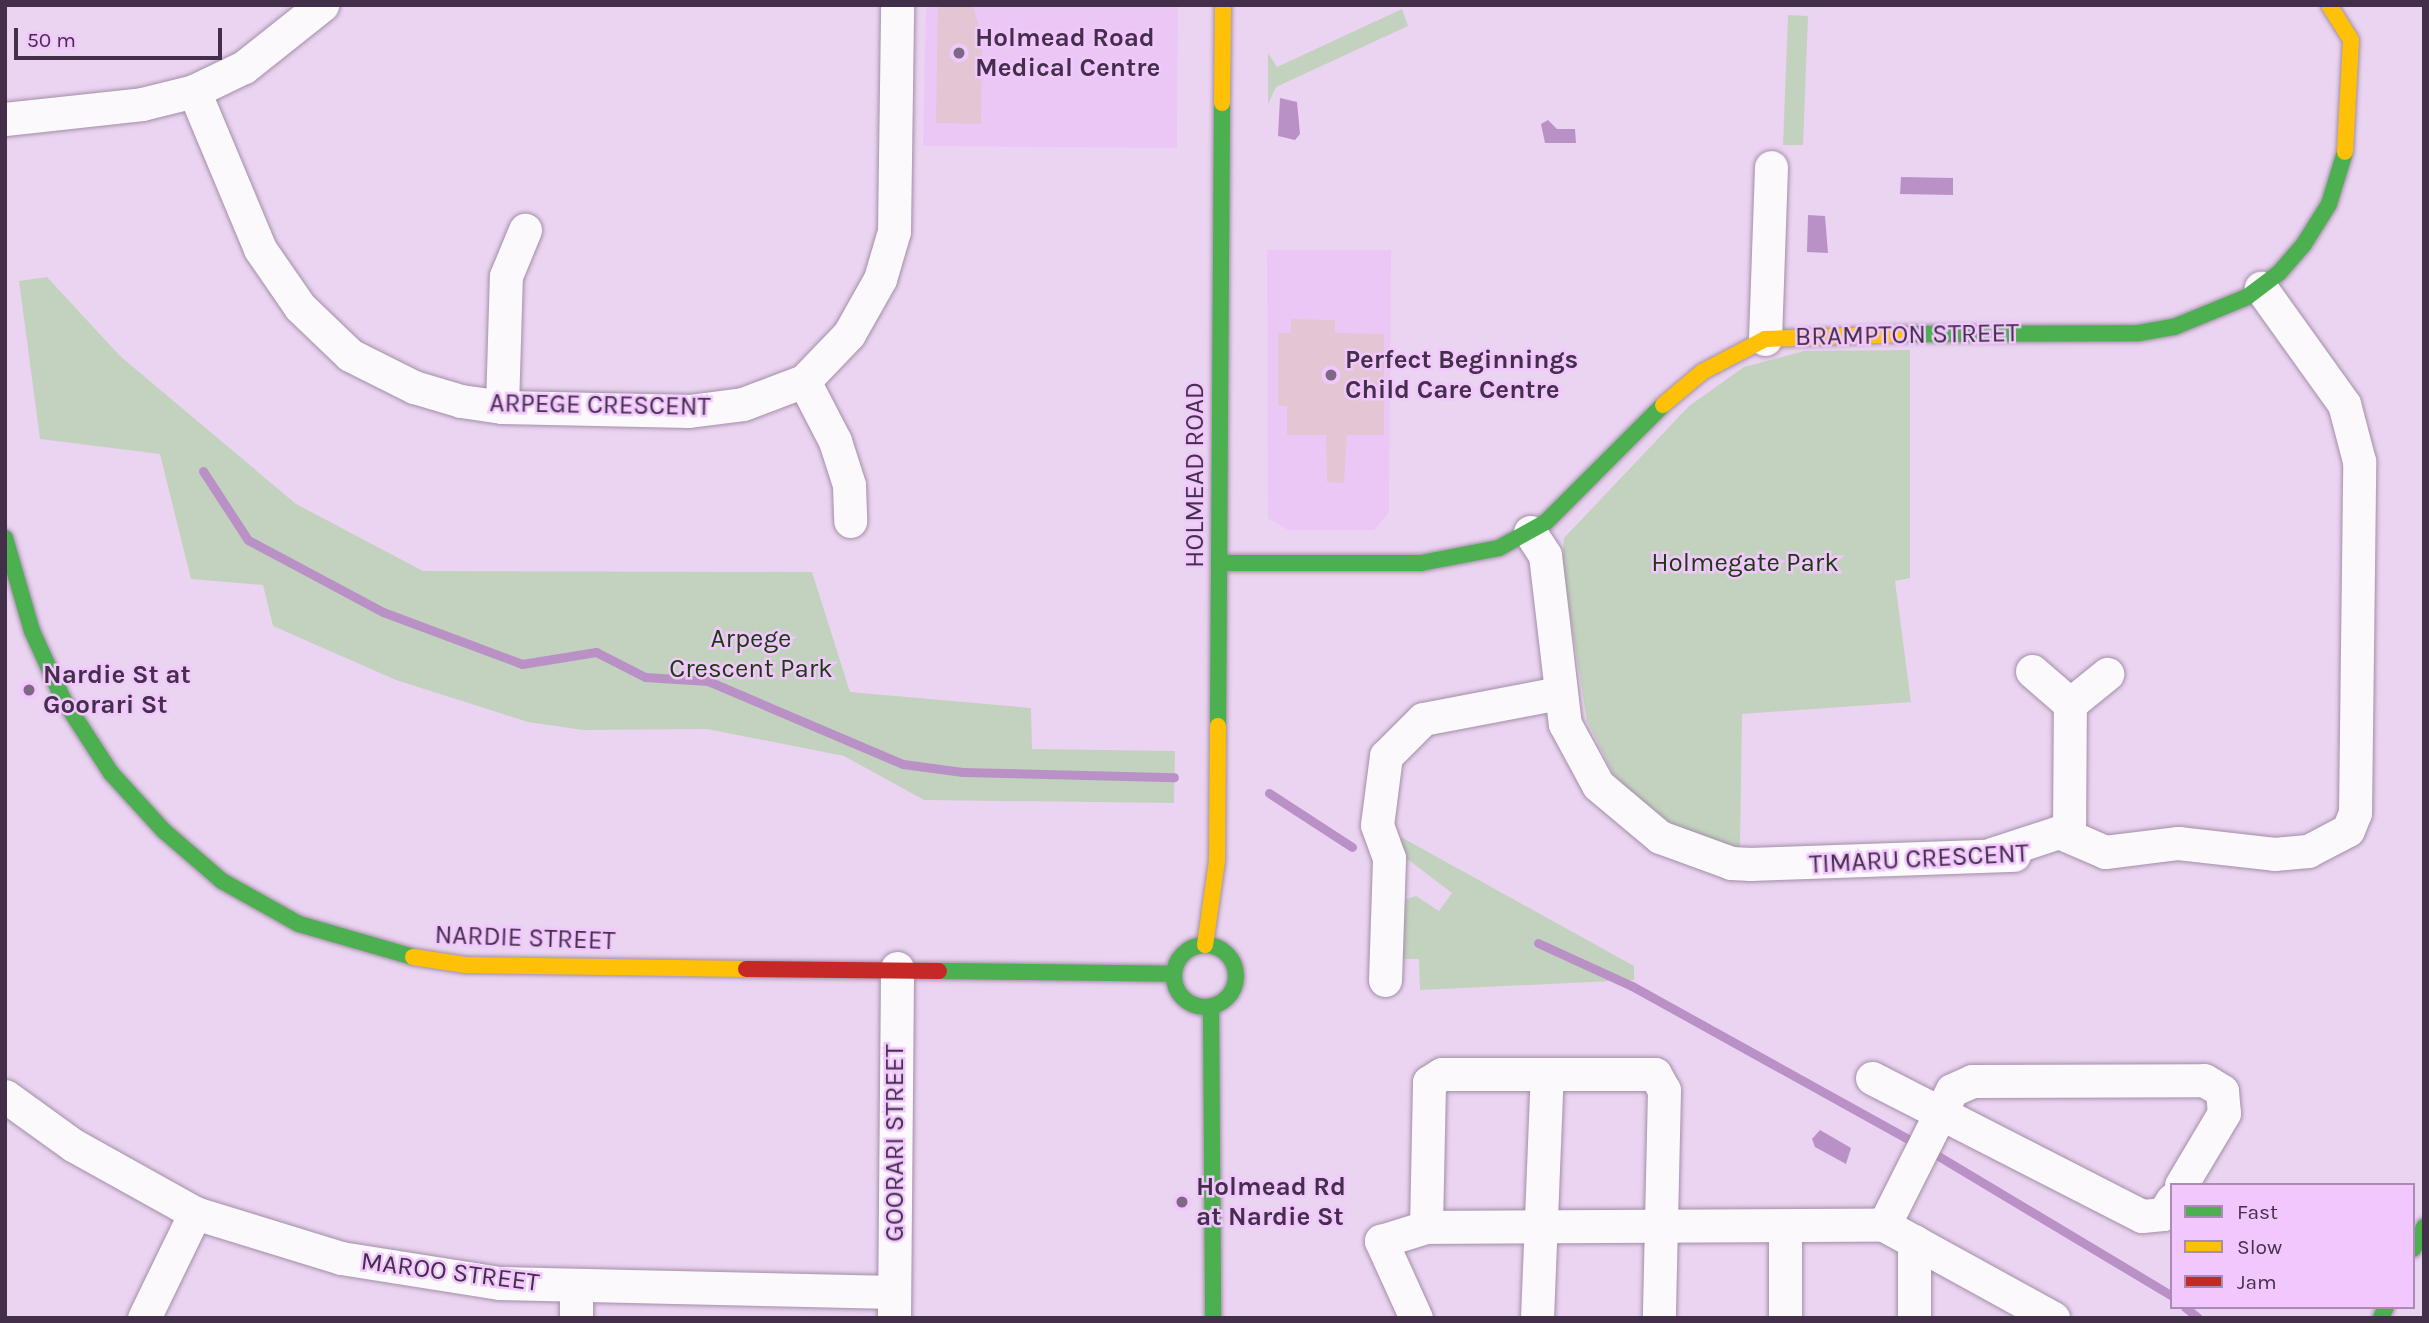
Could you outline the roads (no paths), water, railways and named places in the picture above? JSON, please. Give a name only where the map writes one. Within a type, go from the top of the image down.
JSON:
[{"type":"main road","name":"HOLMEAD ROAD","points":[[1205,945],[1217,861],[1223,5]]},
{"type":"main road","points":[[2329,5],[2351,40]]},
{"type":"main road","name":"BRAMPTON STREET","points":[[1219,563],[1421,563],[1525,536],[1702,372],[1765,339],[1805,334],[2139,333],[2174,327],[2261,288],[2304,244],[2329,204],[2344,162],[2351,113],[2351,40]]},
{"type":"main road","name":"NARDIE STREET","points":[[5,538],[32,631],[63,699],[111,773],[164,831],[222,881],[299,924],[385,953],[465,965],[897,968],[1174,974]]},
{"type":"main road","points":[[1205,945],[1224,952],[1236,979],[1228,997],[1211,1007],[1184,999],[1174,974],[1187,950],[1205,945]]},
{"type":"main road","points":[[1211,1007],[1213,1318]]},
{"type":"main road","points":[[2415,1245],[2424,1227]]},
{"type":"street","points":[[5,119],[142,104],[194,91],[244,67],[322,5]]},
{"type":"street","name":"ARPEGE CRESCENT","points":[[194,91],[260,249],[300,307],[350,355],[404,382],[461,401],[502,407],[689,411],[743,404],[804,381],[849,334],[880,279],[894,231],[897,5]]},
{"type":"street","name":"BRAMPTON STREET","points":[[2348,5],[2356,27],[2351,40]]},
{"type":"street","points":[[1765,339],[1771,167]]},
{"type":"street","points":[[502,407],[506,276],[525,230]]},
{"type":"street","name":"TIMARU CRESCENT","points":[[1525,536],[1545,583],[1565,724],[1598,785],[1660,837],[1731,863],[1751,864],[1992,854],[2046,833],[2070,835],[2096,829],[2146,847],[2308,850],[2348,830],[2355,813],[2359,461],[2354,432],[2344,404],[2312,352],[2261,288]]},
{"type":"street","points":[[804,381],[835,441],[849,485],[850,521]]},
{"type":"street","points":[[2032,671],[2070,704],[2070,835]]},
{"type":"street","points":[[2070,704],[2107,674]]},
{"type":"street","points":[[1385,980],[1389,858],[1377,825],[1386,756],[1423,719],[1559,693]]},
{"type":"street","name":"GOORARI STREET","points":[[894,1305],[897,968]]},
{"type":"street","points":[[1426,1227],[1429,1082],[1442,1074],[1655,1074],[1664,1090],[1659,1318]]},
{"type":"street","points":[[1537,1318],[1547,1074]]},
{"type":"street","points":[[1872,1079],[1929,1137],[2142,1216],[2163,1214],[2170,1203]]},
{"type":"street","points":[[1884,1225],[1952,1090],[1972,1081],[2204,1080],[2222,1091],[2224,1113],[2182,1183]]},
{"type":"street","name":"MAROO STREET","points":[[5,1096],[74,1145],[195,1213],[255,1235],[413,1273],[576,1302],[894,1305]]},
{"type":"street","points":[[144,1318],[195,1213]]},
{"type":"street","points":[[1416,1318],[1381,1241],[1426,1227],[1884,1225],[2053,1318]]},
{"type":"street","points":[[1785,1226],[1785,1318]]},
{"type":"street","points":[[1914,1241],[1914,1318]]},
{"type":"waterway","points":[[203,471],[248,540],[383,612],[522,664],[596,652],[645,677],[708,681],[903,764],[962,772],[1174,777]]},
{"type":"waterway","points":[[1269,793],[1352,847]]},
{"type":"waterway","points":[[1538,943],[1632,986],[1935,1154],[2170,1295]]},
{"type":"waterway","points":[[2187,1309],[2198,1318]]},
{"type":"place","name":"Holmead Road Medical Centre","points":[[959,53]]},
{"type":"place","name":"Perfect Beginnings Child Care Centre","points":[[1331,375]]},
{"type":"place","name":"Nardie St at Goorari St","points":[[29,690]]},
{"type":"place","name":"Holmead Rd at Nardie St","points":[[1182,1202]]},
{"type":"park label","name":"Holmegate Park","points":[[1745,563]]},
{"type":"park label","name":"Arpege Crescent Park","points":[[751,654]]}]
